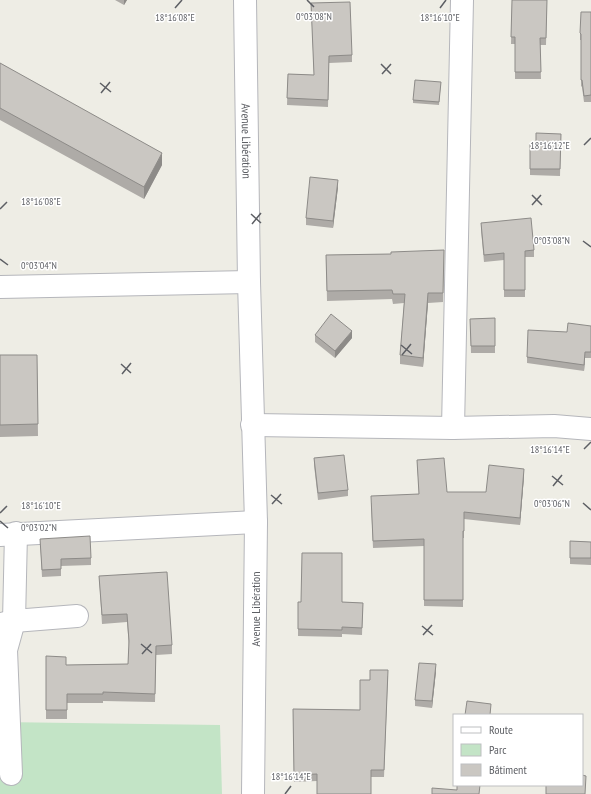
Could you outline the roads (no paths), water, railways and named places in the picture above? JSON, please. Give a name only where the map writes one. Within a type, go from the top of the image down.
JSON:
[{"type":"street","name":"Avenue Libération","points":[[245,0],[252,425],[256,522],[253,794]]},
{"type":"street","points":[[453,428],[462,0]]},
{"type":"street","points":[[0,287],[249,282]]},
{"type":"street","points":[[252,425],[453,428],[554,426],[591,429]]},
{"type":"street","points":[[11,774],[6,650],[8,534],[256,522]]},
{"type":"street","points":[[7,623],[77,616]]}]
